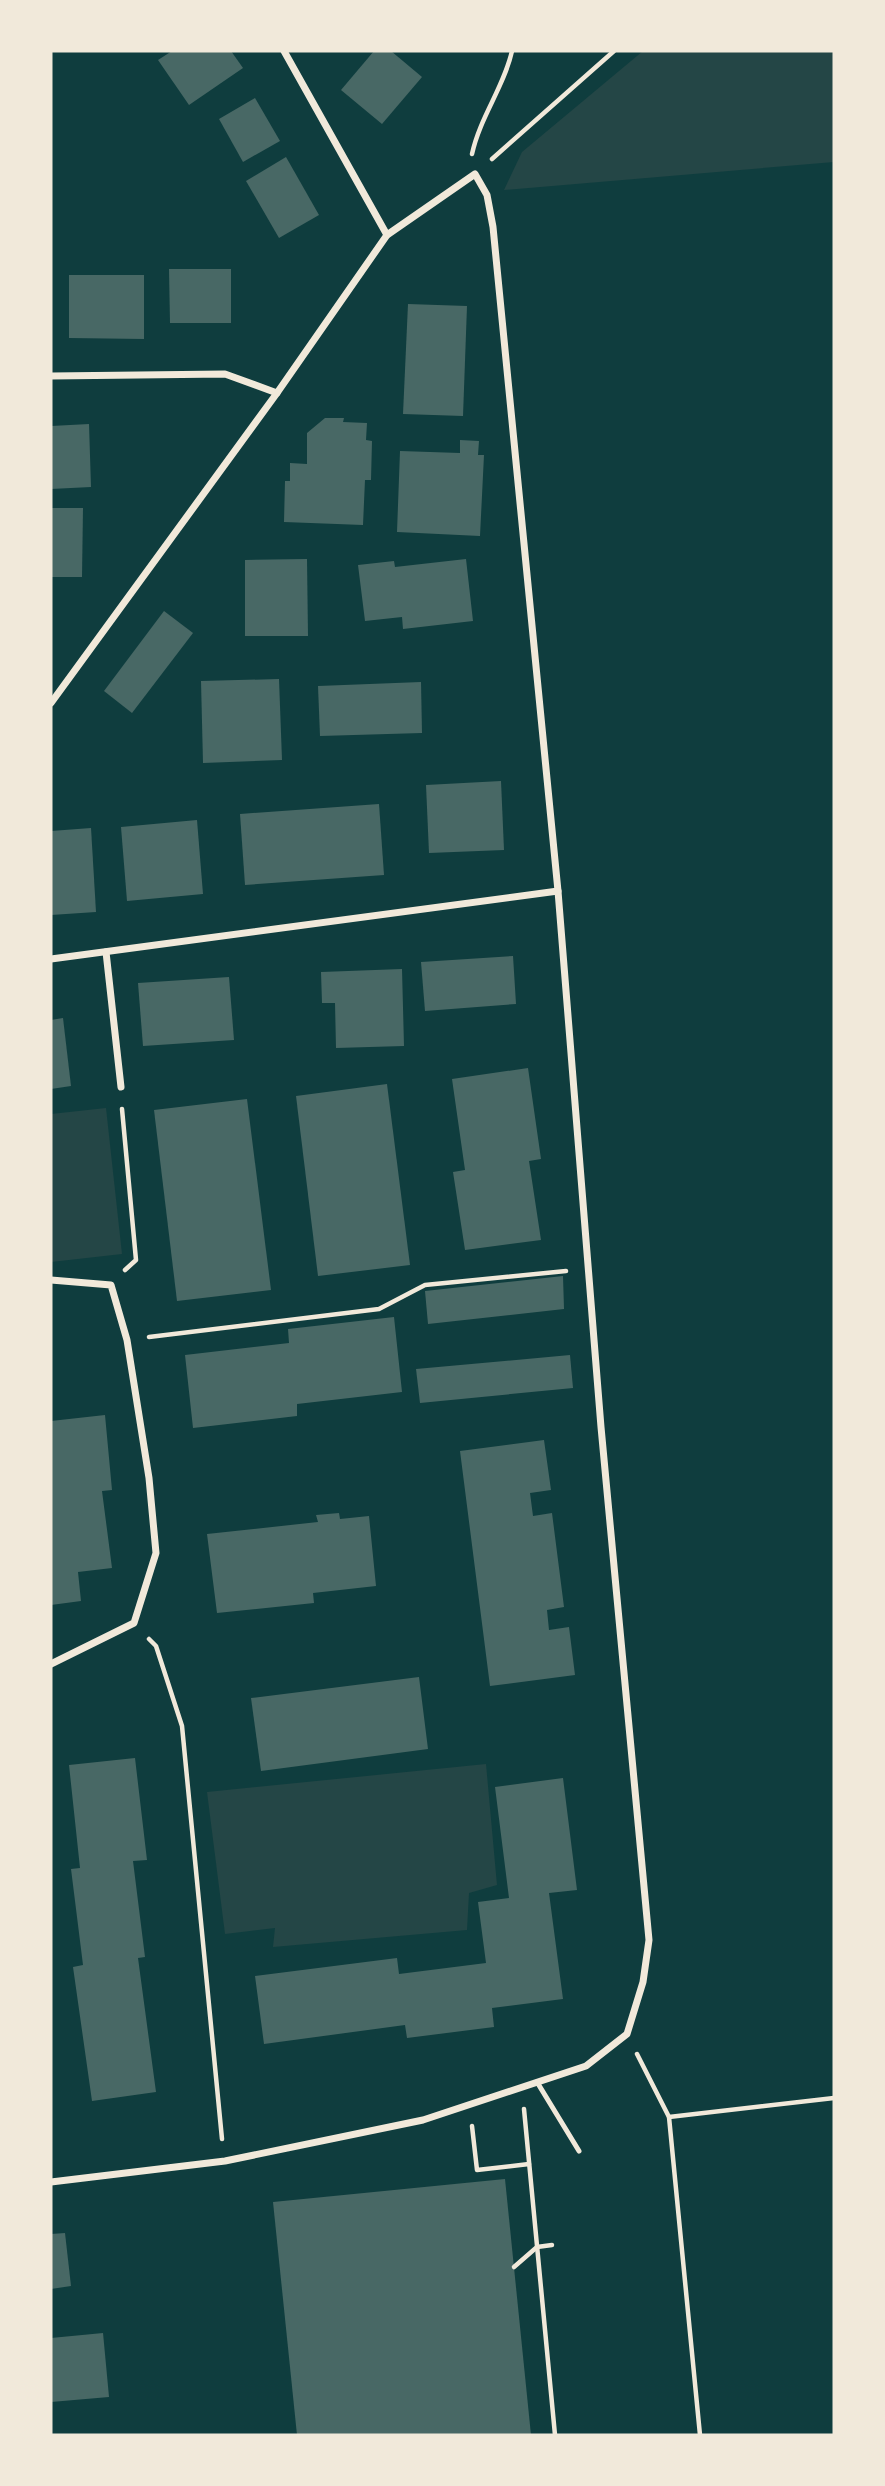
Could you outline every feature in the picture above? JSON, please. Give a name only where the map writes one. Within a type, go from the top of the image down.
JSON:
[{"type":"street","points":[[284,51],[387,235]]},
{"type":"street","points":[[51,703],[277,393],[387,235],[475,174],[487,195],[493,227],[558,891],[588,1269],[649,1940],[643,1982],[627,2034],[586,2066],[423,2120],[225,2161],[51,2182]]},
{"type":"street","points":[[51,376],[225,374],[277,393]]},
{"type":"street","points":[[51,959],[558,891]]},
{"type":"street","points":[[106,951],[121,1087]]},
{"type":"street","points":[[51,1280],[111,1285],[127,1340],[149,1478],[156,1553],[134,1623],[51,1664]]},
{"type":"lane","points":[[537,2082],[579,2151]]},
{"type":"path","points":[[475,174],[472,153],[482,122],[507,73],[512,51]]},
{"type":"path","points":[[475,174],[614,51]]},
{"type":"path","points":[[111,1285],[136,1260],[121,1087]]},
{"type":"path","points":[[127,1340],[379,1309],[425,1285],[588,1269]]},
{"type":"path","points":[[134,1623],[156,1646],[182,1726],[225,2161]]},
{"type":"path","points":[[627,2034],[670,2117],[700,2435]]},
{"type":"path","points":[[522,2087],[555,2435]]},
{"type":"path","points":[[670,2117],[834,2098]]},
{"type":"path","points":[[469,2105],[477,2170],[529,2164]]},
{"type":"path","points":[[514,2267],[537,2246],[552,2245]]},
{"type":"shaded area","points":[[643,51],[834,51],[834,162],[504,190],[522,152]]},
{"type":"shaded area","points":[[106,1108],[122,1254],[51,1262],[51,1114]]},
{"type":"shaded area","points":[[486,1764],[497,1885],[469,1893],[467,1930],[273,1947],[275,1928],[225,1934],[207,1792]]},
{"type":"building","points":[[172,51],[231,51],[243,68],[189,105],[158,60]]},
{"type":"building","points":[[374,51],[391,51],[422,77],[382,124],[341,90]]},
{"type":"building","points":[[255,98],[280,141],[243,162],[219,119]]},
{"type":"building","points":[[286,157],[319,215],[279,238],[246,181]]},
{"type":"building","points":[[169,269],[231,269],[231,323],[170,323]]},
{"type":"building","points":[[69,275],[144,275],[144,339],[69,338]]},
{"type":"building","points":[[408,304],[467,306],[463,416],[403,414]]},
{"type":"building","points":[[325,418],[344,418],[343,422],[367,423],[366,440],[372,441],[371,480],[365,480],[363,525],[284,522],[285,481],[290,481],[290,463],[307,464],[307,433]]},
{"type":"building","points":[[89,424],[91,487],[51,489],[51,426]]},
{"type":"building","points":[[460,440],[479,441],[478,455],[484,455],[480,536],[397,532],[400,451],[460,453]]},
{"type":"building","points":[[51,508],[83,508],[82,577],[51,577]]},
{"type":"building","points":[[307,559],[308,636],[245,636],[245,560]]},
{"type":"building","points":[[466,559],[473,621],[403,629],[402,617],[365,621],[358,565],[394,561],[395,567]]},
{"type":"building","points":[[164,611],[193,633],[132,713],[104,691]]},
{"type":"building","points":[[279,679],[282,760],[203,763],[201,681]]},
{"type":"building","points":[[421,682],[422,733],[320,736],[318,686]]},
{"type":"building","points":[[501,781],[504,850],[429,853],[426,785]]},
{"type":"building","points":[[379,804],[384,875],[245,885],[240,814]]},
{"type":"building","points":[[197,820],[203,894],[127,901],[121,827]]},
{"type":"building","points":[[91,828],[96,912],[51,915],[51,831]]},
{"type":"building","points":[[513,956],[516,1004],[425,1011],[421,962]]},
{"type":"building","points":[[402,969],[404,1046],[336,1048],[335,1003],[322,1003],[321,972]]},
{"type":"building","points":[[229,977],[234,1040],[143,1046],[138,983]]},
{"type":"building","points":[[63,1018],[71,1086],[51,1089],[51,1020]]},
{"type":"building","points":[[528,1068],[541,1159],[529,1161],[541,1240],[465,1250],[453,1172],[465,1170],[452,1079]]},
{"type":"building","points":[[387,1084],[410,1265],[318,1276],[296,1096]]},
{"type":"building","points":[[247,1099],[271,1290],[177,1301],[154,1110]]},
{"type":"building","points":[[563,1276],[564,1309],[428,1324],[425,1291]]},
{"type":"building","points":[[394,1317],[402,1392],[297,1404],[297,1416],[193,1428],[185,1355],[289,1343],[288,1329]]},
{"type":"building","points":[[570,1355],[573,1388],[420,1403],[416,1369]]},
{"type":"building","points":[[105,1415],[112,1490],[102,1491],[112,1568],[78,1572],[81,1601],[51,1605],[51,1421]]},
{"type":"building","points":[[544,1440],[551,1490],[530,1493],[533,1516],[552,1513],[564,1607],[547,1610],[549,1630],[569,1627],[575,1675],[490,1686],[460,1451]]},
{"type":"building","points":[[339,1513],[340,1519],[369,1516],[376,1586],[313,1593],[314,1603],[217,1613],[207,1534],[318,1522],[316,1515]]},
{"type":"building","points":[[419,1677],[428,1749],[261,1771],[251,1698]]},
{"type":"building","points":[[135,1758],[147,1860],[133,1861],[145,1957],[138,1958],[156,2092],[92,2101],[73,1967],[83,1965],[71,1869],[80,1868],[69,1765]]},
{"type":"building","points":[[563,1778],[577,1890],[549,1893],[563,1999],[492,2008],[494,2027],[407,2038],[405,2025],[264,2044],[255,1976],[397,1958],[399,1974],[486,1963],[478,1902],[509,1898],[495,1787]]},
{"type":"building","points":[[505,2179],[531,2435],[297,2435],[273,2202]]},
{"type":"building","points":[[65,2233],[71,2286],[51,2289],[51,2234]]},
{"type":"building","points":[[103,2333],[109,2397],[51,2402],[51,2338]]}]
